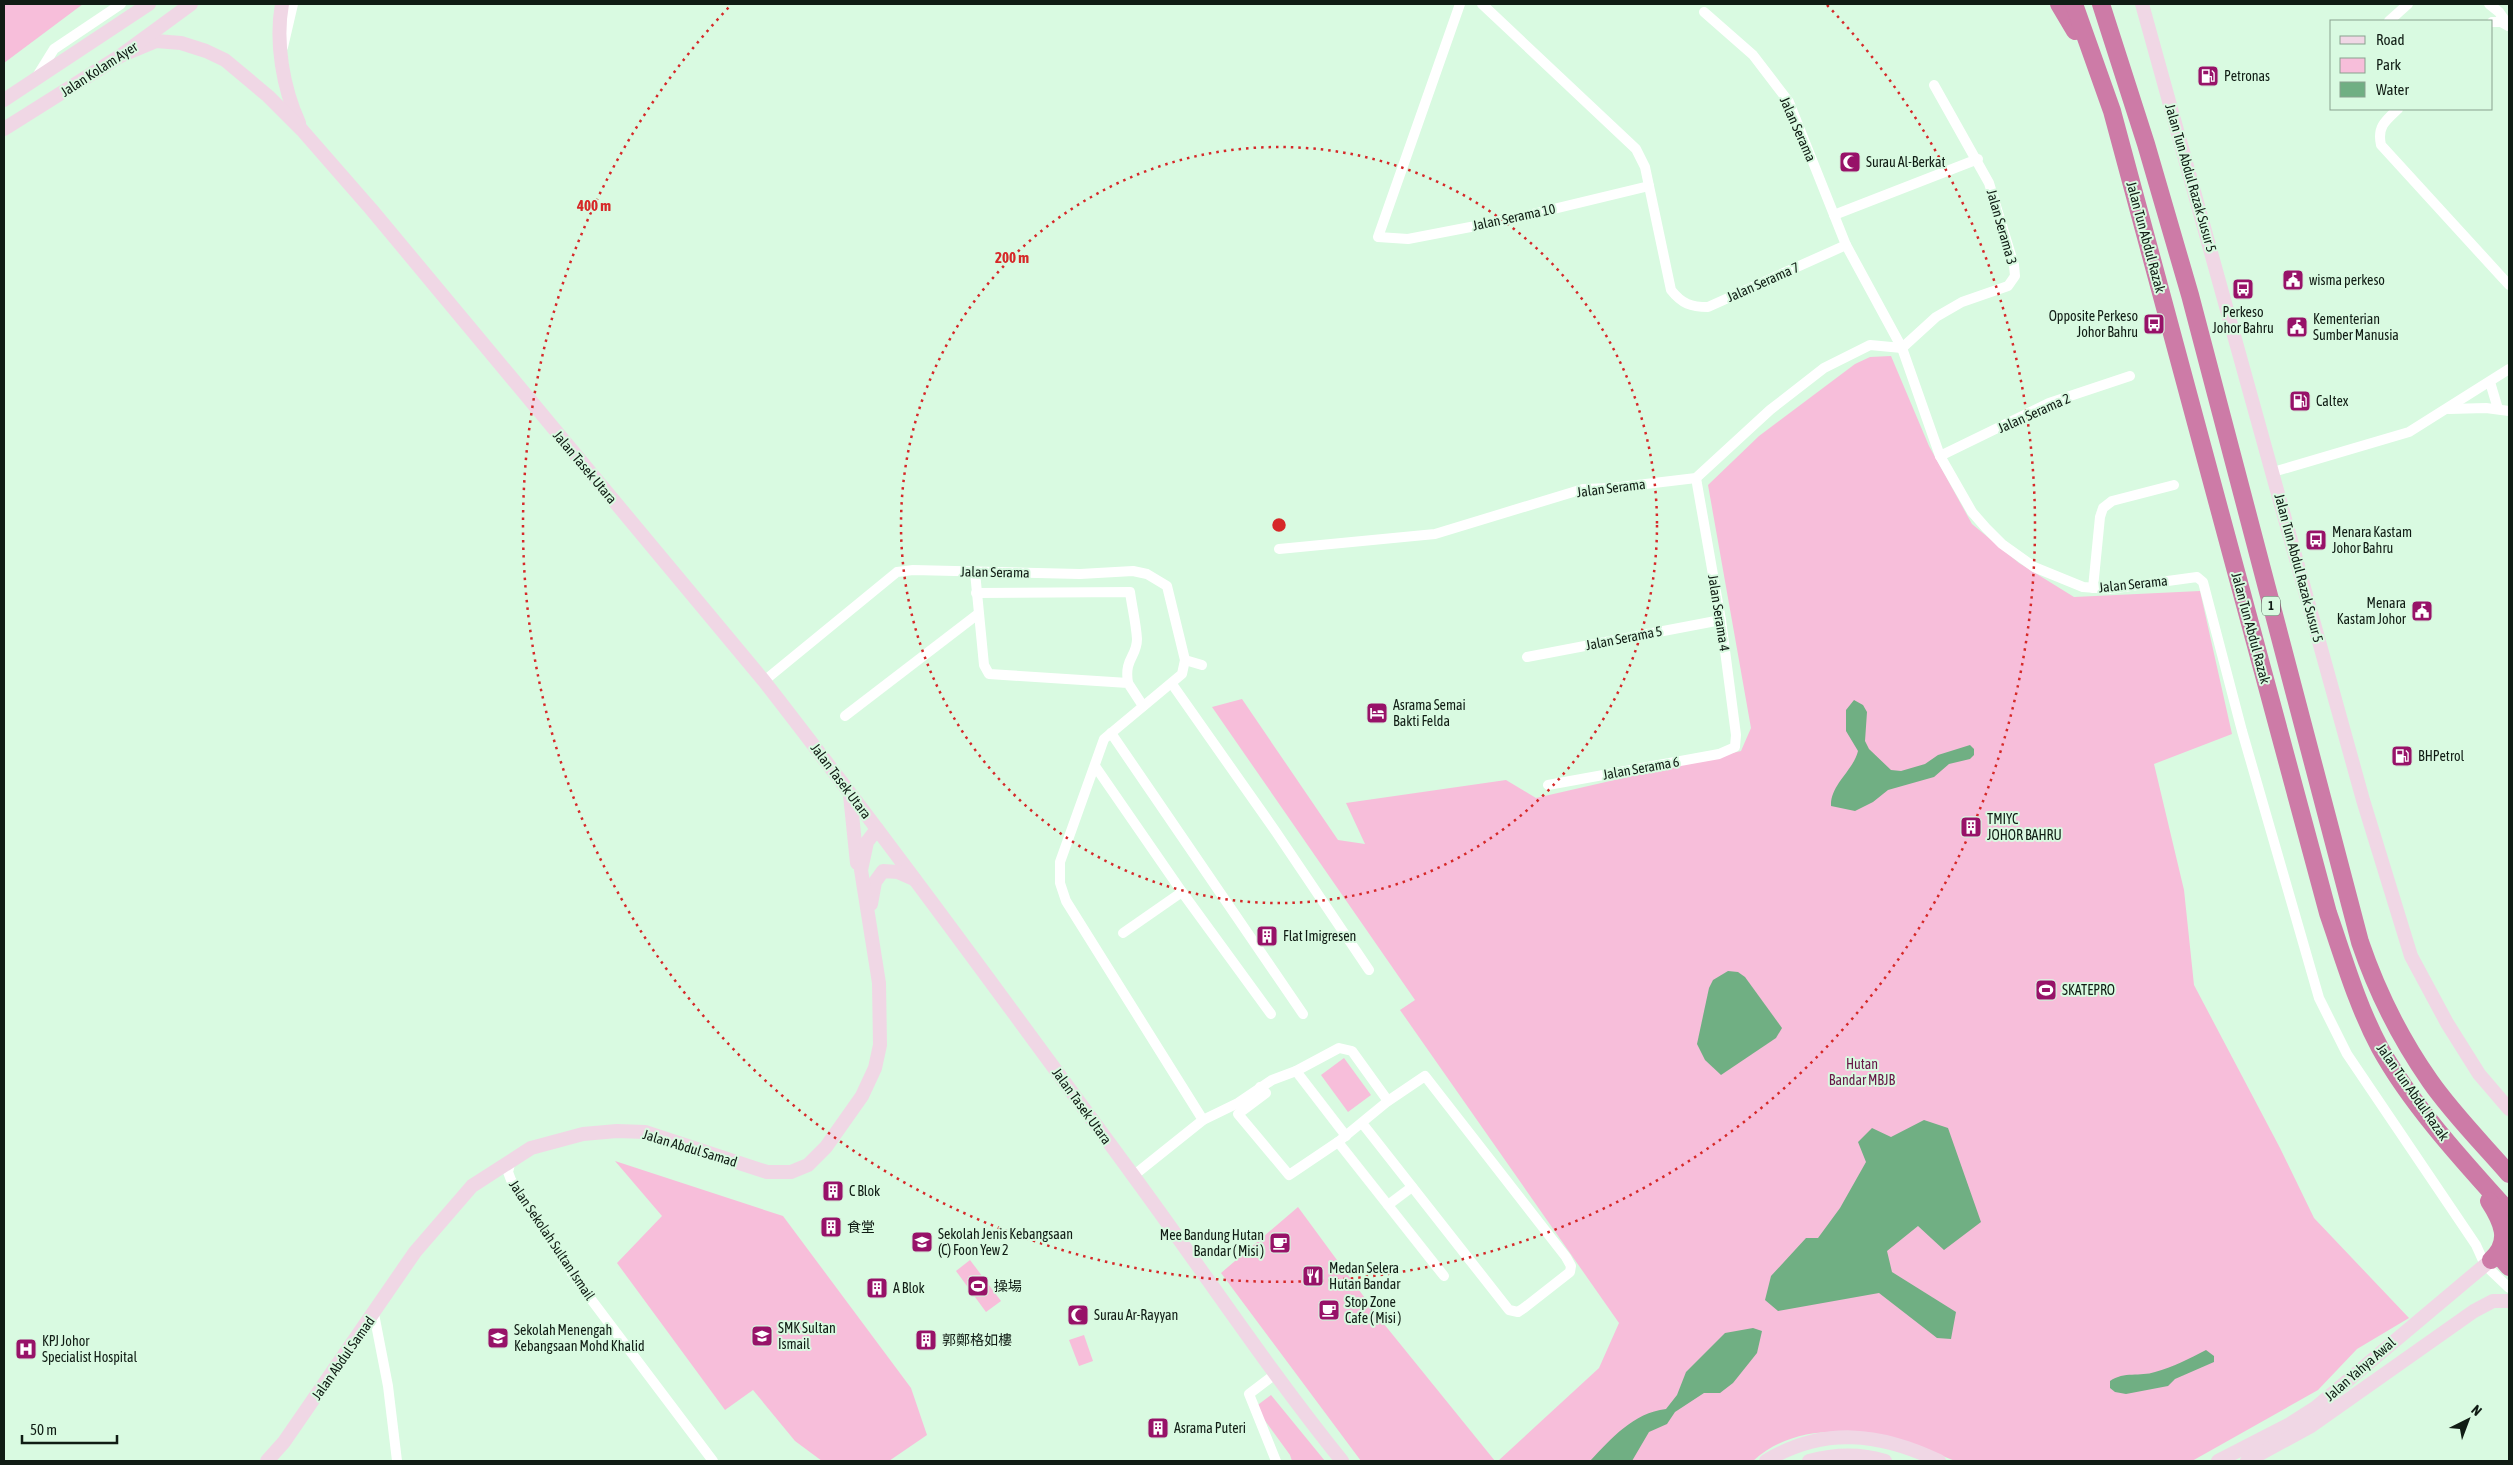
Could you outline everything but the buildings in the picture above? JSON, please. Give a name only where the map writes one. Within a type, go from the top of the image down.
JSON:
[{"type":"highway","points":[[2058,4],[2070,19],[2112,111]]},
{"type":"highway","name":"Jalan Tun Abdul Razak","points":[[2074,4],[2112,111],[2331,923],[2354,989],[2381,1049],[2402,1082],[2464,1161],[2509,1212]]},
{"type":"highway","name":"Jalan Tun Abdul Razak","points":[[2101,4],[2146,144],[2190,294],[2360,942],[2379,994],[2410,1051],[2431,1083],[2509,1174]]},
{"type":"highway","points":[[2464,1161],[2500,1217],[2504,1242],[2496,1262]]},
{"type":"street","points":[[34,81],[54,49],[121,4]]},
{"type":"street","name":"Jalan Kolam Ayer","points":[[4,100],[149,4]]},
{"type":"street","name":"Jalan Kolam Ayer","points":[[4,129],[120,56],[192,4]]},
{"type":"street","name":"Jalan Tasek Utara","points":[[282,4],[281,58],[293,110],[302,130]]},
{"type":"street","points":[[281,58],[293,4]]},
{"type":"street","name":"Jalan Serama 10","points":[[1460,4],[1378,237],[1408,239],[1512,218],[1650,186]]},
{"type":"street","points":[[1482,4],[1636,149],[1645,167],[1650,186]]},
{"type":"street","name":"Jalan Tun Abdul Razak Susur 5","points":[[2142,4],[2363,800],[2411,956],[2443,1016],[2478,1074],[2509,1109]]},
{"type":"street","points":[[2390,20],[2408,4]]},
{"type":"street","points":[[2489,4],[2499,12],[2509,26]]},
{"type":"street","name":"Jalan Serama","points":[[1704,12],[1753,55],[1789,102],[1846,245],[1902,348],[1940,456],[1972,512],[2002,544],[2034,567],[2083,587],[2109,589],[2197,577],[2203,582],[2242,731],[2319,998],[2348,1054],[2476,1245],[2496,1262]]},
{"type":"street","points":[[2493,22],[2501,22],[2509,26]]},
{"type":"street","name":"Jalan Tasek Utara","points":[[120,56],[156,41],[181,43],[206,51],[225,60],[302,130],[371,209],[764,680],[849,791],[1133,1176],[1274,1375],[1342,1461]]},
{"type":"street","name":"Jalan Serama 3","points":[[1902,348],[1936,317],[1962,302],[2008,286],[2014,276],[2014,266],[1990,183],[1934,85]]},
{"type":"street","points":[[2397,110],[2381,125],[2378,134],[2381,145],[2509,285]]},
{"type":"street","points":[[1834,214],[1978,159]]},
{"type":"street","name":"Jalan Serama 7","points":[[1650,186],[1671,290],[1679,300],[1693,307],[1708,307],[1846,245]]},
{"type":"street","points":[[1696,478],[1770,410],[1824,368],[1870,345],[1902,348]]},
{"type":"street","points":[[2273,472],[2409,432],[2509,370]]},
{"type":"street","name":"Jalan Serama 2","points":[[1940,456],[2049,403],[2130,376]]},
{"type":"street","points":[[2490,382],[2498,409]]},
{"type":"street","points":[[2448,409],[2498,409],[2509,411]]},
{"type":"street","name":"Jalan Serama","points":[[1279,549],[1435,534],[1584,489],[1612,488],[1696,478]]},
{"type":"street","name":"Jalan Serama 4","points":[[1696,478],[1721,620],[1736,735],[1733,749]]},
{"type":"street","points":[[2093,588],[2100,517],[2104,508],[2112,501],[2174,485]]},
{"type":"street","name":"Jalan Serama","points":[[764,680],[897,572],[913,570],[975,583],[1133,571],[1147,574],[1162,582],[1170,592],[1184,660]]},
{"type":"street","points":[[1128,683],[989,674],[984,666],[975,583],[1130,592],[1137,640],[1134,652],[1127,662],[1128,683],[1141,703]]},
{"type":"street","points":[[845,716],[978,614]]},
{"type":"street","name":"Jalan Serama 5","points":[[1527,657],[1721,620]]},
{"type":"street","points":[[1202,665],[1184,660],[1182,674],[1172,684],[1141,703],[1104,739],[1060,862],[1060,883],[1066,901],[1203,1120]]},
{"type":"street","points":[[1172,684],[1185,700],[1369,970]]},
{"type":"street","points":[[1111,732],[1302,1014]]},
{"type":"street","name":"Jalan Serama 6","points":[[1548,785],[1719,754],[1733,749]]},
{"type":"street","points":[[1095,766],[1182,892],[1271,1014]]},
{"type":"street","points":[[849,791],[853,808],[858,877],[865,889]]},
{"type":"street","name":"Jalan Abdul Samad","points":[[267,1461],[284,1442],[415,1252],[453,1206],[472,1186],[531,1148],[583,1134],[617,1131],[646,1132],[767,1172],[791,1172],[808,1165],[826,1147],[862,1096],[877,1060],[880,1045],[879,983],[861,870],[864,852],[870,836],[877,829]]},
{"type":"street","points":[[869,912],[875,882],[879,874],[891,870],[914,879]]},
{"type":"street","points":[[1123,933],[1182,892]]},
{"type":"street","points":[[1133,1176],[1203,1120],[1238,1102],[1281,1075],[1296,1071],[1339,1048],[1349,1049],[1388,1101]]},
{"type":"street","points":[[1296,1071],[1388,1205],[1444,1276]]},
{"type":"street","points":[[1260,1087],[1266,1093],[1238,1114],[1289,1175],[1342,1139],[1388,1101],[1425,1076],[1566,1257],[1571,1269],[1524,1308],[1512,1311],[1362,1123]]},
{"type":"street","name":"Jalan Sekolah Sultan Ismail","points":[[511,1160],[508,1172],[511,1180],[575,1278],[713,1461]]},
{"type":"street","points":[[1388,1205],[1412,1186]]},
{"type":"street","points":[[2496,1262],[2509,1279]]},
{"type":"street","points":[[2496,1262],[2509,1288]]},
{"type":"street","name":"Jalan Yahya Awal","points":[[2218,1461],[2290,1424],[2316,1408],[2496,1262]]},
{"type":"street","name":"Jalan Yahya Awal","points":[[2247,1461],[2311,1426],[2474,1310],[2493,1301],[2509,1301]]},
{"type":"street","points":[[374,1314],[388,1386],[397,1461]]},
{"type":"street","points":[[1274,1375],[1249,1394],[1276,1461]]},
{"type":"street","points":[[1766,1461],[1791,1448],[1818,1439],[1845,1436],[1875,1439],[1940,1461]]},
{"type":"street","points":[[1809,1461],[1830,1455],[1848,1455],[1871,1457],[1885,1461]]},
{"type":"green space","points":[[4,4],[83,4],[4,63]]},
{"type":"green space","name":"Hutan Bandar MBJB","points":[[1891,356],[1929,446],[1972,524],[2019,563],[2074,597],[2200,591],[2232,734],[2154,764],[2184,890],[2194,985],[2280,1148],[2314,1218],[2409,1318],[2357,1349],[2318,1390],[2192,1461],[1955,1461],[1931,1451],[1879,1436],[1852,1432],[1825,1432],[1799,1436],[1775,1446],[1753,1461],[1498,1461],[1599,1368],[1619,1323],[1400,1010],[1415,1000],[1212,707],[1242,699],[1338,840],[1365,844],[1346,803],[1506,780],[1536,798],[1741,751],[1751,728],[1708,485],[1759,436],[1855,364],[1870,357]]},
{"type":"green space","points":[[1344,1058],[1371,1095],[1348,1112],[1321,1075]]},
{"type":"green space","points":[[615,1161],[783,1216],[911,1388],[927,1435],[889,1461],[822,1461],[795,1441],[753,1390],[725,1410],[617,1263],[662,1216]]},
{"type":"green space","points":[[1298,1207],[1384,1324],[1495,1461],[1361,1461],[1221,1273]]},
{"type":"green space","name":"操場","points":[[970,1260],[1001,1301],[986,1312],[956,1271]]},
{"type":"green space","points":[[1084,1335],[1093,1361],[1079,1366],[1069,1340]]},
{"type":"green space","points":[[1271,1395],[1325,1461],[1292,1461],[1290,1455],[1255,1407]]},
{"type":"water","points":[[1854,700],[1863,705],[1867,712],[1865,741],[1869,749],[1891,770],[1901,771],[1925,764],[1938,755],[1970,745],[1974,749],[1974,755],[1970,759],[1949,764],[1934,777],[1888,790],[1873,802],[1855,811],[1831,806],[1834,791],[1852,765],[1858,751],[1846,731],[1846,710]]},
{"type":"water","points":[[1728,971],[1738,972],[1745,977],[1782,1028],[1776,1038],[1721,1075],[1705,1060],[1697,1044],[1709,988],[1713,980]]},
{"type":"water","points":[[1924,1120],[1948,1128],[1981,1222],[1944,1250],[1918,1226],[1887,1251],[1892,1272],[1956,1312],[1951,1339],[1937,1338],[1879,1293],[1778,1311],[1765,1300],[1771,1276],[1806,1238],[1818,1238],[1840,1208],[1866,1162],[1858,1142],[1872,1128],[1891,1137]]},
{"type":"water","points":[[1753,1328],[1762,1331],[1757,1353],[1733,1383],[1720,1393],[1704,1393],[1675,1412],[1667,1424],[1649,1432],[1632,1461],[1590,1461],[1615,1435],[1633,1421],[1654,1411],[1666,1409],[1677,1395],[1686,1372],[1725,1333]]},
{"type":"water","points":[[2206,1350],[2214,1356],[2214,1362],[2175,1379],[2168,1386],[2126,1394],[2115,1392],[2110,1388],[2110,1381],[2115,1378],[2162,1370]]},
{"type":"place","name":"Petronas","points":[[2208,76]]},
{"type":"place","name":"Surau Al-Berkat","points":[[1850,162]]},
{"type":"place","name":"wisma perkeso","points":[[2293,280]]},
{"type":"place","name":"Perkeso Johor Bahru","points":[[2243,289]]},
{"type":"place","name":"Opposite Perkeso Johor Bahru","points":[[2154,324]]},
{"type":"place","name":"Kementerian Sumber Manusia","points":[[2297,327]]},
{"type":"place","name":"Caltex","points":[[2300,401]]},
{"type":"place","name":"Menara Kastam Johor Bahru","points":[[2316,540]]},
{"type":"place","name":"Menara Kastam Johor","points":[[2422,611]]},
{"type":"place","name":"Asrama Semai Bakti Felda","points":[[1377,713]]},
{"type":"place","name":"BHPetrol","points":[[2402,756]]},
{"type":"place","name":"TMIYC JOHOR BAHRU","points":[[1971,827]]},
{"type":"place","name":"Flat Imigresen","points":[[1267,936]]},
{"type":"place","name":"SKATEPRO","points":[[2046,990]]},
{"type":"place","name":"C Blok","points":[[833,1191]]},
{"type":"place","name":"食堂","points":[[831,1227]]},
{"type":"place","name":"Sekolah Jenis Kebangsaan (C) Foon Yew 2","points":[[922,1242]]},
{"type":"place","name":"Mee Bandung Hutan Bandar ( Misi )","points":[[1280,1243]]},
{"type":"place","name":"Medan Selera Hutan Bandar","points":[[1313,1276]]},
{"type":"place","name":"操場","points":[[978,1286]]},
{"type":"place","name":"A Blok","points":[[877,1288]]},
{"type":"place","name":"Stop Zone Cafe ( Misi )","points":[[1329,1310]]},
{"type":"place","name":"Surau Ar-Rayyan","points":[[1078,1315]]},
{"type":"place","name":"SMK Sultan Ismail","points":[[762,1336]]},
{"type":"place","name":"Sekolah Menengah Kebangsaan Mohd Khalid","points":[[498,1338]]},
{"type":"place","name":"郭鄭格如樓","points":[[926,1340]]},
{"type":"place","name":"KPJ Johor Specialist Hospital","points":[[26,1349]]},
{"type":"place","name":"Asrama Puteri","points":[[1158,1428]]}]
